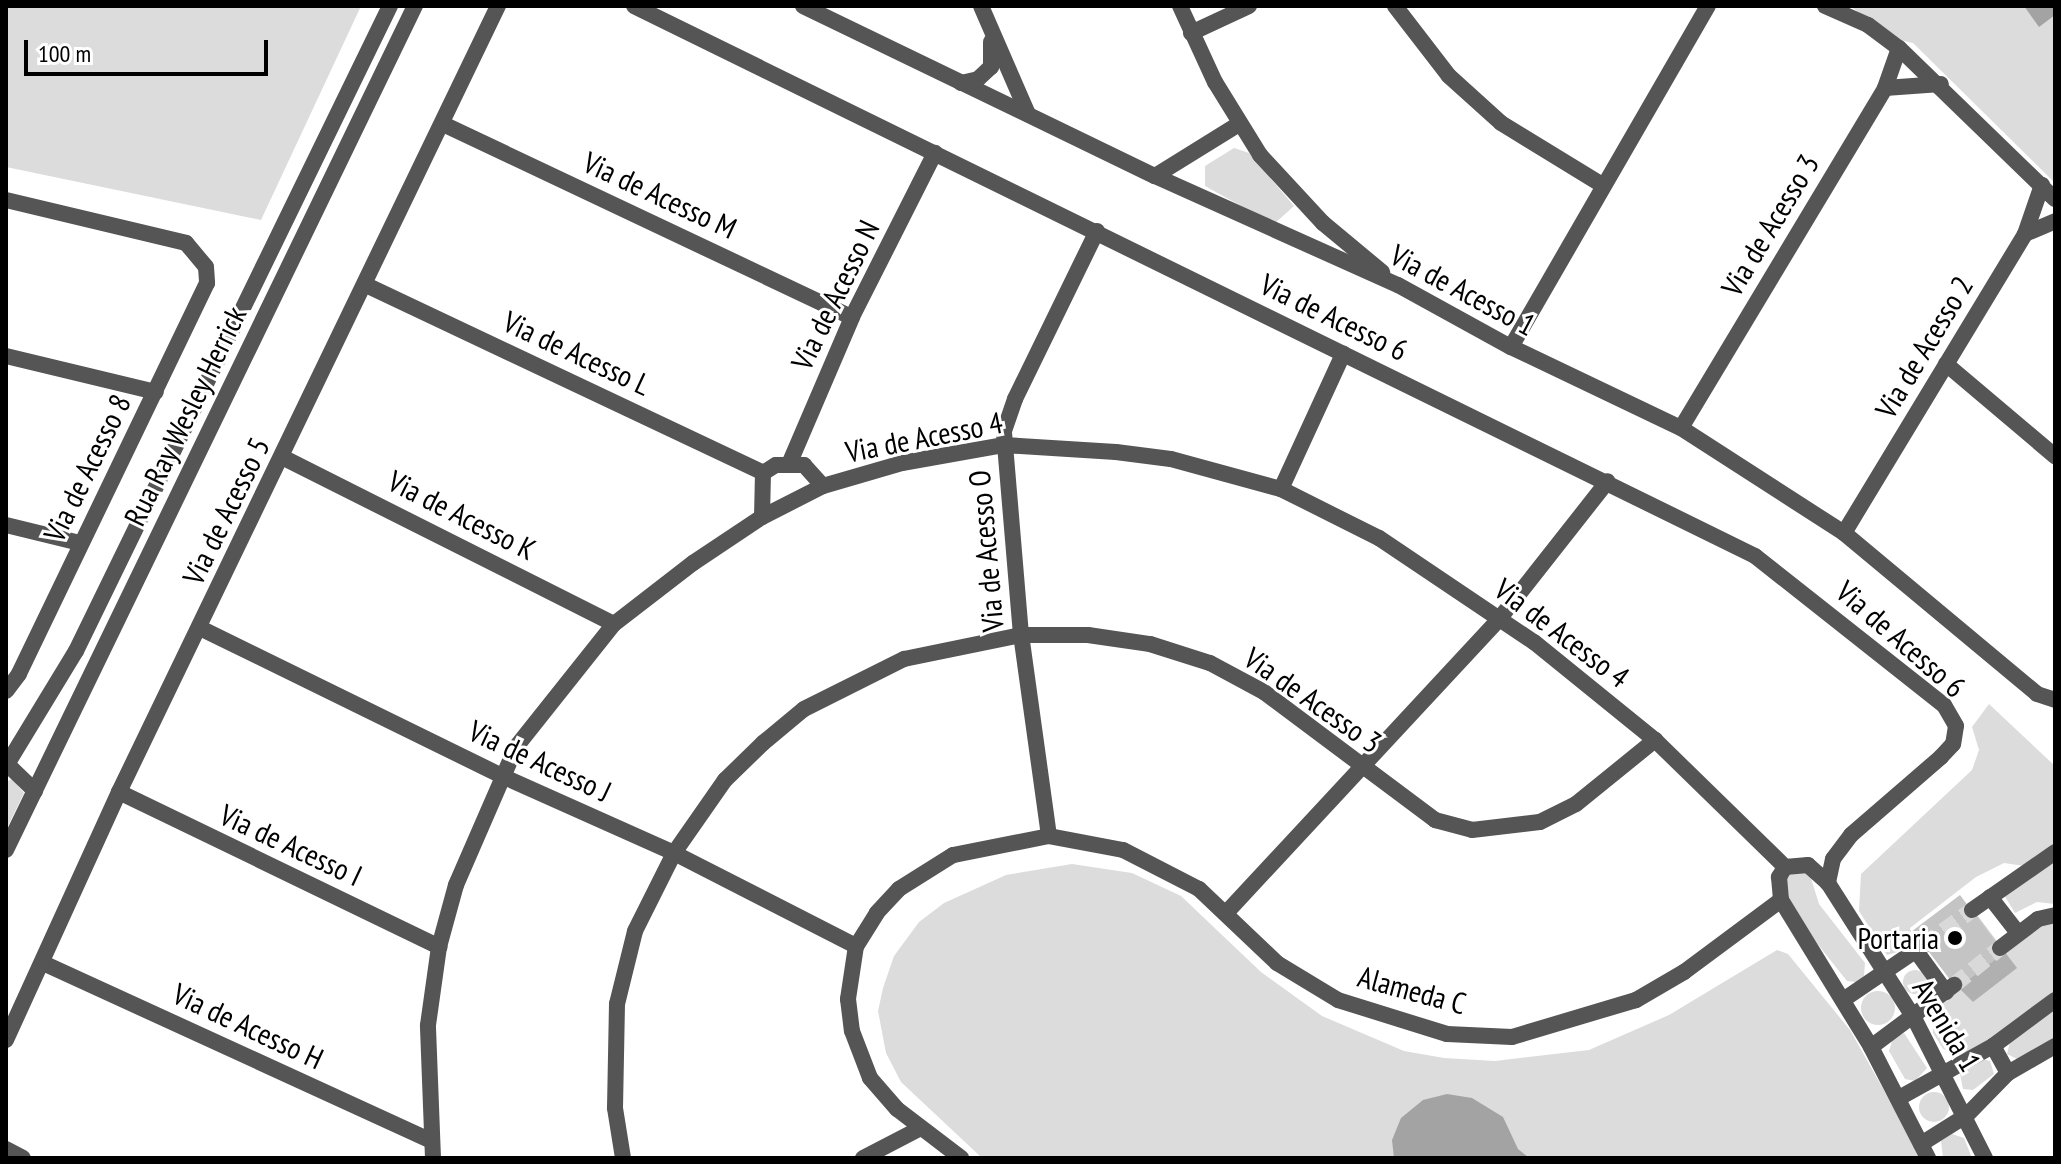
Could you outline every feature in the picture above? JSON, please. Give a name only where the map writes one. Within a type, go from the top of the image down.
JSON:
[{"type":"street","name":"Rua Ray Wesley Herrick","points":[[6,765],[76,651],[390,6]]},
{"type":"street","name":"Rua Ray Wesley Herrick","points":[[6,850],[415,6]]},
{"type":"street","name":"Via de Acesso 5","points":[[6,1040],[119,792],[284,458],[498,6]]},
{"type":"street","name":"Via de Acesso 6","points":[[634,6],[1608,481],[1755,556],[1944,705],[1956,726],[1953,744],[1851,835],[1833,859],[1828,883]]},
{"type":"street","name":"Via de Acesso 1","points":[[803,6],[1155,176],[1398,285],[1511,347],[1681,428],[1844,533],[2052,700]]},
{"type":"street","points":[[1180,6],[1239,124],[1260,155],[1323,223],[1398,285]]},
{"type":"street","points":[[1191,33],[1249,6]]},
{"type":"street","points":[[1395,6],[1449,76],[1501,123],[1602,185]]},
{"type":"street","points":[[1511,347],[1708,6]]},
{"type":"street","points":[[1825,6],[1868,25],[1899,48],[1941,84],[2055,199]]},
{"type":"street","points":[[961,83],[978,79],[991,67],[995,57],[983,14]]},
{"type":"street","points":[[983,14],[1028,114]]},
{"type":"street","name":"Via de Acesso 3","points":[[1681,428],[1885,88],[1899,48]]},
{"type":"street","points":[[1885,88],[1941,84]]},
{"type":"street","name":"Via de Acesso M","points":[[443,124],[852,317]]},
{"type":"street","points":[[1155,176],[1239,124]]},
{"type":"street","name":"Via de Acesso N","points":[[790,462],[852,317],[935,153]]},
{"type":"street","name":"Via de Acesso 2","points":[[1844,533],[2025,234],[2042,185]]},
{"type":"street","name":"Via de Acesso 8","points":[[6,200],[186,243],[206,267],[202,301],[80,543],[19,674],[6,691]]},
{"type":"street","points":[[2025,234],[2055,221]]},
{"type":"street","name":"Via de Acesso O","points":[[1049,836],[1021,635],[1004,445],[1015,399],[1097,231]]},
{"type":"street","name":"Via de Acesso L","points":[[366,285],[763,473]]},
{"type":"street","points":[[1281,489],[1343,354]]},
{"type":"street","points":[[6,356],[156,392]]},
{"type":"street","points":[[1946,364],[2055,456]]},
{"type":"street","name":"Via de Acesso 4","points":[[433,1158],[429,1140],[428,1025],[439,947],[456,885],[502,776],[548,703],[614,624],[762,517],[823,486],[902,463],[1004,445],[1171,459],[1281,489],[1379,538],[1500,618],[1655,740],[1785,867]]},
{"type":"street","name":"Via de Acesso K","points":[[284,458],[614,624]]},
{"type":"street","points":[[762,517],[763,473],[790,462],[804,465],[823,486]]},
{"type":"street","points":[[1227,912],[1500,618],[1608,481]]},
{"type":"street","points":[[6,525],[80,543]]},
{"type":"street","name":"Via de Acesso J","points":[[200,628],[502,776],[674,853],[856,946]]},
{"type":"street","name":"Via de Acesso 3","points":[[623,1158],[615,1108],[617,1004],[635,931],[674,853],[725,780],[804,709],[904,659],[1021,635],[1119,639],[1210,663],[1264,692],[1361,768],[1435,820],[1472,830],[1504,830],[1540,822],[1576,804],[1655,740]]},
{"type":"street","points":[[6,765],[35,791]]},
{"type":"street","name":"Via de Acesso I","points":[[119,792],[439,947]]},
{"type":"street","name":"Alameda C","points":[[856,946],[877,913],[925,870],[967,851],[1049,836],[1123,850],[1180,876],[1227,912],[1277,963],[1338,1000],[1447,1034],[1512,1037],[1636,1000],[1684,972],[1781,900]]},
{"type":"street","points":[[1972,910],[2055,852]]},
{"type":"street","points":[[1828,883],[1808,865],[1785,867],[1779,877],[1781,900],[1871,1047],[1924,1151],[1967,1115],[2008,1073],[2055,1046]]},
{"type":"street","name":"Avenida 1","points":[[1828,883],[1882,973],[1914,1018],[1967,1115],[1985,1158]]},
{"type":"street","points":[[1990,897],[2018,933]]},
{"type":"street","points":[[2000,948],[2018,933],[2055,915]]},
{"type":"street","points":[[856,946],[848,999],[852,1031],[870,1078],[919,1129],[961,1158]]},
{"type":"street","points":[[1843,1000],[1920,948],[1950,988],[1914,1018],[1871,1047]]},
{"type":"street","name":"Via de Acesso H","points":[[43,963],[429,1140]]},
{"type":"street","points":[[1899,1098],[1993,1046],[2055,1000]]},
{"type":"street","points":[[1993,1046],[2008,1073]]},
{"type":"street","points":[[863,1158],[919,1129]]},
{"type":"street","points":[[6,1149],[23,1158]]},
{"type":"shaded area","points":[[6,6],[361,6],[261,220],[6,167]]},
{"type":"shaded area","points":[[1850,6],[2055,6],[2055,183],[1913,43],[1895,39]]},
{"type":"shaded area","points":[[2024,6],[2055,6],[2055,15],[2039,27]]},
{"type":"shaded area","points":[[1234,148],[1249,153],[1294,206],[1274,224],[1205,186],[1205,166]]},
{"type":"shaded area","points":[[1989,704],[2055,766],[2055,845],[2024,866],[2004,863],[1976,877],[1910,928],[1915,947],[1887,955],[1859,911],[1861,874],[1972,770],[1979,750],[1972,727]]},
{"type":"shaded area","points":[[12,779],[24,793],[6,830],[6,782]]},
{"type":"shaded area","points":[[2055,860],[2055,904],[2037,902],[2015,913],[2004,895]]},
{"type":"shaded area","points":[[1072,864],[1132,873],[1181,896],[1261,972],[1322,1016],[1404,1051],[1444,1058],[1495,1061],[1589,1050],[1669,1015],[1777,950],[1788,954],[1850,1030],[1922,1158],[982,1158],[901,1082],[886,1053],[878,1011],[883,988],[894,956],[919,922],[944,903],[1006,875]]},
{"type":"shaded area","points":[[1795,866],[1810,875],[1819,904],[1865,963],[1864,976],[1856,982],[1847,981],[1788,907],[1782,876]]},
{"type":"shaded area","points":[[2055,921],[2055,996],[1969,1057],[1943,1049],[1933,1033],[1932,1007],[2028,931]]},
{"type":"shaded area","points":[[1915,970],[1924,973],[1927,982],[1924,991],[1915,994],[1906,991],[1903,982],[1906,973]]},
{"type":"shaded area","points":[[1878,991],[1890,996],[1895,1008],[1890,1020],[1878,1025],[1866,1020],[1861,1008],[1866,996]]},
{"type":"shaded area","points":[[2055,1008],[2055,1040],[2019,1060],[2007,1054],[2010,1042]]},
{"type":"shaded area","points":[[1904,1033],[1927,1068],[1915,1081],[1905,1079],[1889,1051],[1893,1038]]},
{"type":"shaded area","points":[[1982,1059],[1990,1061],[1994,1074],[1973,1090],[1963,1089],[1960,1074]]},
{"type":"shaded area","points":[[1934,1092],[1945,1096],[1949,1107],[1945,1118],[1934,1122],[1923,1118],[1919,1107],[1923,1096]]},
{"type":"shaded area","points":[[1447,1094],[1472,1098],[1503,1117],[1518,1149],[1528,1157],[1578,1158],[1394,1158],[1392,1140],[1401,1118],[1423,1100]]},
{"type":"shaded area","points":[[1952,1134],[1964,1138],[1972,1158],[1943,1158],[1941,1141]]},
{"type":"building","name":"Portaria","points":[[1960,895],[2004,953],[1957,989],[1913,931]]},
{"type":"tunnel","points":[[1924,945],[1972,910]]},
{"type":"tunnel","points":[[1954,985],[2000,948]]},
{"type":"place","name":"Portaria","points":[[1955,938]]}]
